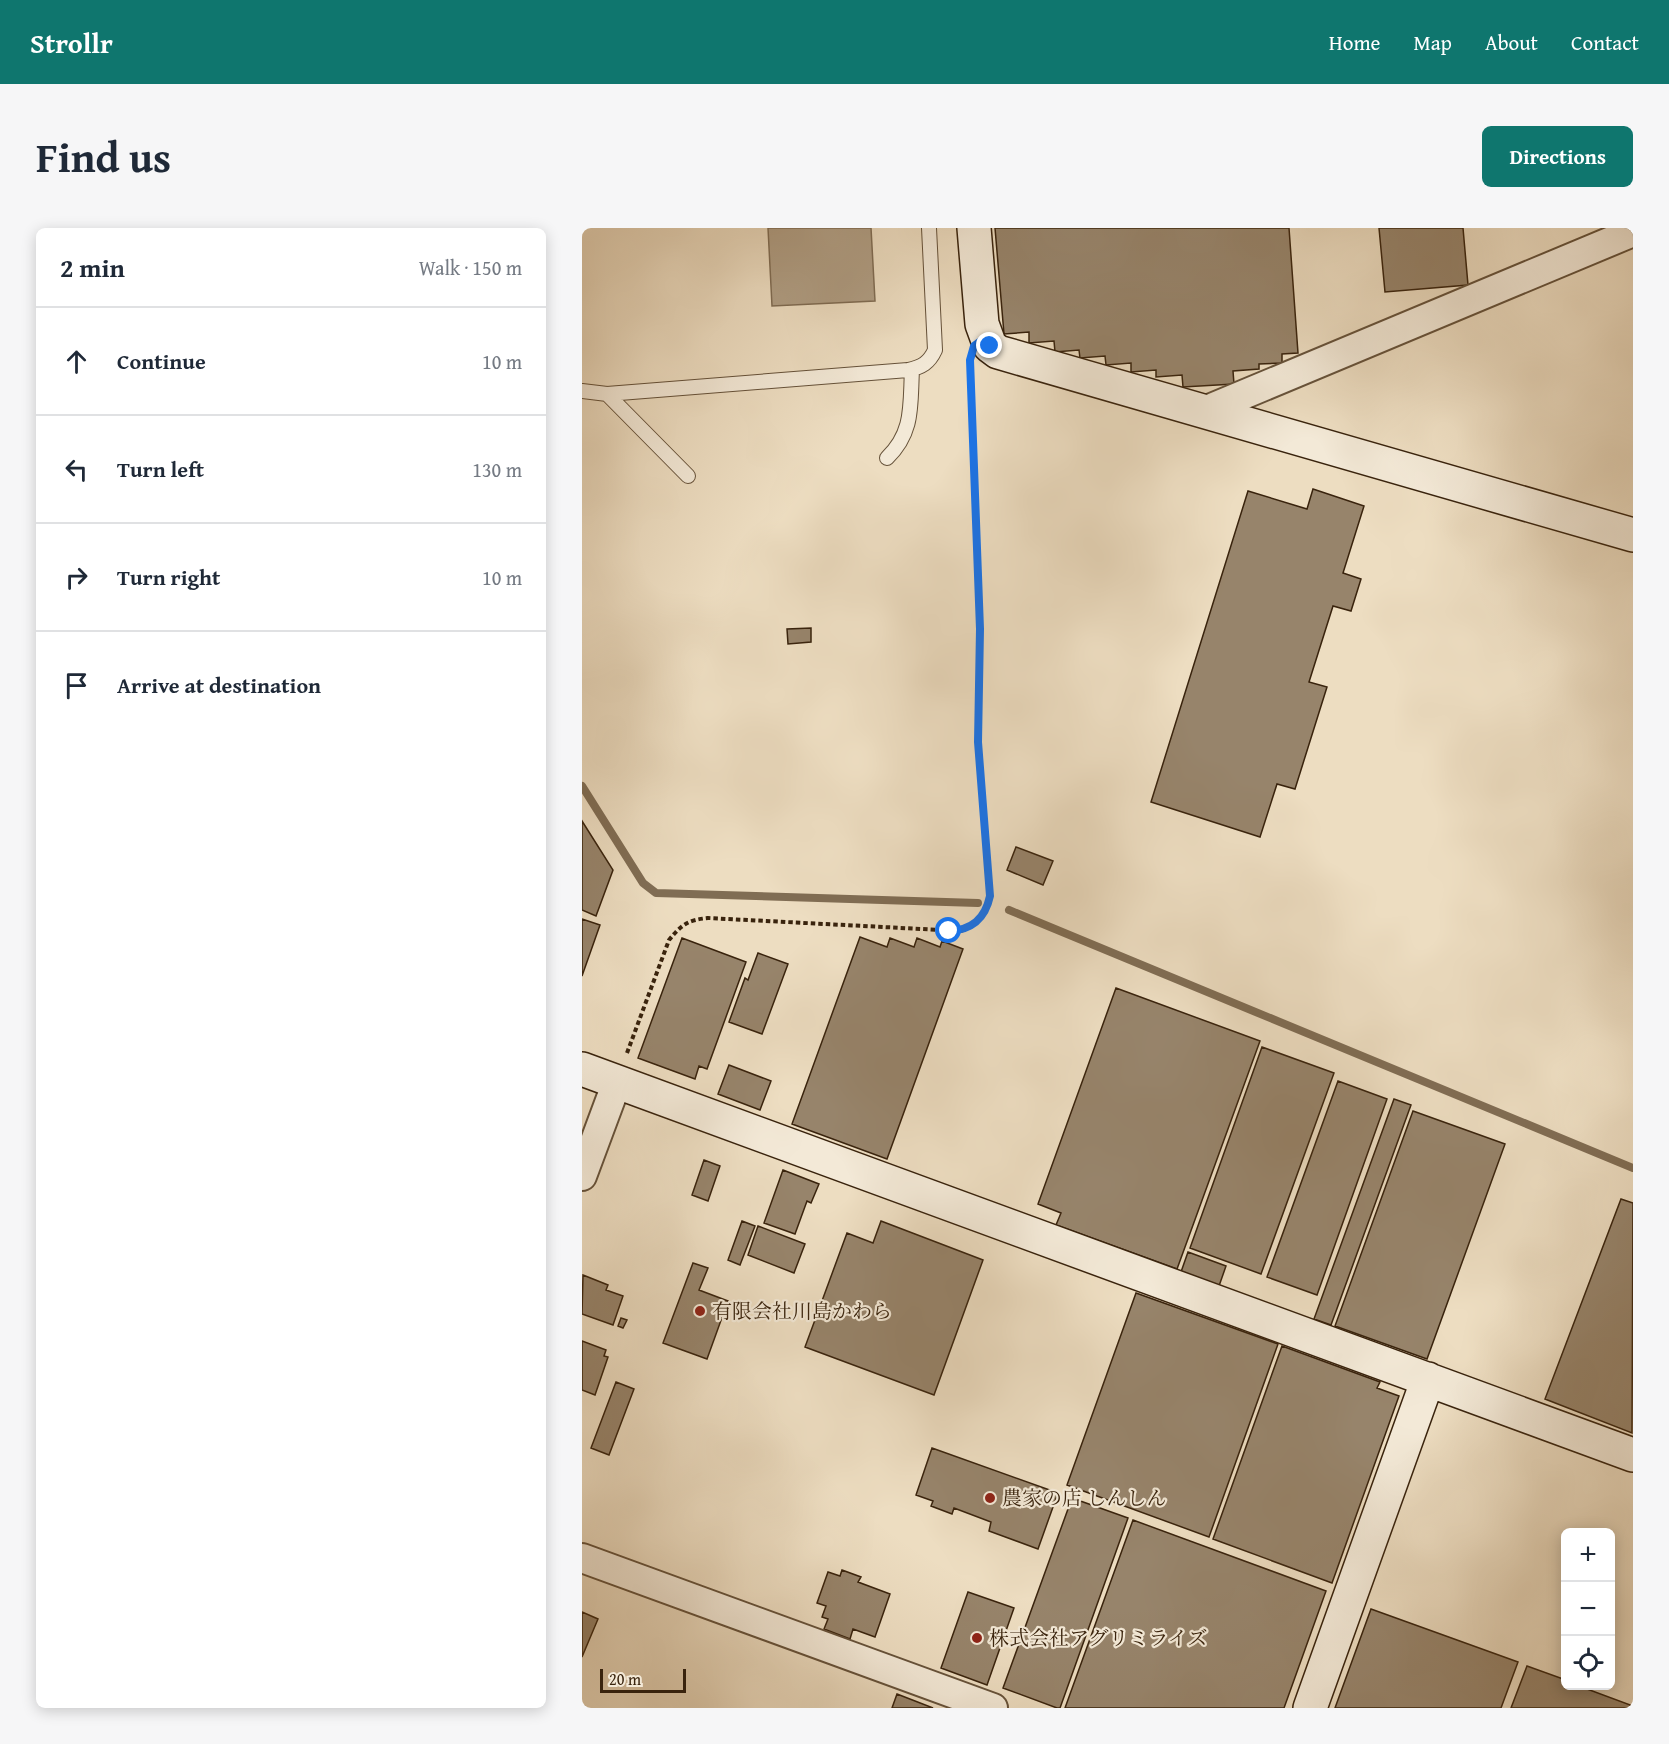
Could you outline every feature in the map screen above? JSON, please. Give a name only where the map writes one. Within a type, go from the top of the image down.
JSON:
[{"type":"street","points":[[974,228],[985,338],[990,346],[1010,357],[1633,535]]},
{"type":"street","points":[[1202,412],[1633,232]]},
{"type":"street","points":[[582,1069],[1633,1455]]},
{"type":"street","points":[[582,1176],[617,1082]]},
{"type":"street","points":[[1310,1708],[1428,1379]]},
{"type":"street","points":[[582,1558],[993,1708]]},
{"type":"lane","points":[[582,391],[607,394],[920,368],[930,361],[935,350],[929,228]]},
{"type":"lane","points":[[887,458],[906,434],[912,370]]},
{"type":"lane","points":[[607,394],[688,476]]},
{"type":"path","points":[[617,1082],[669,940],[679,928],[692,920],[708,918],[961,931],[972,926],[987,908],[990,896],[978,742],[980,629],[970,360],[974,346],[985,338]]},
{"type":"shaded area","points":[[768,228],[871,228],[875,301],[772,306]]},
{"type":"building","points":[[995,228],[1289,228],[1298,353],[1282,354],[1282,363],[1259,364],[1259,369],[1233,371],[1234,384],[1183,387],[1182,375],[1156,377],[1156,370],[1131,372],[1131,363],[1106,365],[1105,356],[1080,358],[1079,350],[1055,352],[1054,341],[1029,343],[1029,332],[1004,334]]},
{"type":"building","points":[[1379,228],[1463,228],[1468,285],[1385,292]]},
{"type":"building","points":[[1313,489],[1364,506],[1343,573],[1361,579],[1351,611],[1333,606],[1309,682],[1327,687],[1295,789],[1277,784],[1260,837],[1151,802],[1248,491],[1307,509]]},
{"type":"building","points":[[811,628],[811,642],[788,644],[787,629]]},
{"type":"building","points":[[582,821],[613,870],[596,916],[582,910]]},
{"type":"building","points":[[1016,847],[1053,861],[1043,885],[1007,870]]},
{"type":"building","points":[[582,919],[600,925],[582,976]]},
{"type":"building","points":[[860,937],[887,947],[890,938],[914,947],[917,938],[940,947],[942,941],[963,949],[887,1159],[792,1124]]},
{"type":"building","points":[[682,938],[746,962],[707,1069],[699,1066],[695,1079],[638,1058]]},
{"type":"building","points":[[758,953],[788,964],[762,1034],[729,1022],[745,978],[748,980]]},
{"type":"building","points":[[1116,988],[1260,1041],[1177,1269],[1056,1225],[1061,1213],[1038,1204]]},
{"type":"building","points":[[1262,1047],[1334,1073],[1261,1274],[1190,1248]]},
{"type":"building","points":[[729,1065],[771,1081],[760,1110],[718,1094]]},
{"type":"building","points":[[1338,1081],[1387,1099],[1317,1295],[1267,1277]]},
{"type":"building","points":[[1394,1099],[1411,1105],[1331,1325],[1314,1319]]},
{"type":"building","points":[[1413,1111],[1505,1144],[1427,1359],[1335,1326]]},
{"type":"building","points":[[704,1160],[720,1166],[708,1201],[692,1195]]},
{"type":"building","points":[[783,1170],[819,1184],[811,1203],[807,1201],[795,1234],[764,1223]]},
{"type":"building","points":[[1621,1199],[1633,1203],[1632,1433],[1545,1399]]},
{"type":"building","points":[[742,1221],[755,1226],[740,1265],[728,1260]]},
{"type":"building","points":[[881,1221],[983,1260],[934,1395],[805,1347],[847,1233],[873,1243]]},
{"type":"building","points":[[758,1226],[805,1244],[794,1273],[748,1255]]},
{"type":"building","points":[[1188,1252],[1226,1266],[1219,1286],[1181,1272]]},
{"type":"building","points":[[693,1263],[708,1268],[699,1290],[728,1301],[707,1359],[663,1343]]},
{"type":"building","points":[[583,1275],[608,1285],[606,1290],[623,1296],[613,1325],[582,1314]]},
{"type":"building","points":[[1136,1293],[1278,1344],[1209,1537],[1067,1485]]},
{"type":"building","points":[[621,1318],[627,1320],[623,1328],[618,1326]]},
{"type":"building","points":[[582,1341],[606,1350],[604,1356],[608,1357],[595,1395],[582,1390]]},
{"type":"building","points":[[1282,1346],[1380,1382],[1377,1388],[1399,1396],[1332,1583],[1213,1539]]},
{"type":"building","points":[[616,1382],[634,1389],[609,1455],[591,1448]]},
{"type":"building","name":"農家の店 しんしん","points":[[932,1448],[1058,1493],[1038,1549],[989,1531],[991,1522],[954,1508],[952,1514],[931,1506],[933,1501],[916,1495]]},
{"type":"building","points":[[1072,1498],[1128,1518],[1060,1708],[1057,1708],[1003,1688]]},
{"type":"building","points":[[1133,1520],[1326,1591],[1284,1708],[1065,1708]]},
{"type":"building","points":[[842,1570],[861,1577],[858,1582],[890,1594],[875,1637],[853,1629],[850,1639],[824,1629],[828,1619],[822,1617],[826,1606],[817,1603],[828,1572],[840,1576]]},
{"type":"building","points":[[968,1592],[1014,1608],[987,1685],[941,1668]]},
{"type":"building","points":[[1371,1609],[1518,1662],[1501,1708],[1335,1708]]},
{"type":"building","points":[[582,1612],[598,1619],[582,1657]]},
{"type":"building","points":[[1527,1666],[1561,1678],[1561,1690],[1590,1690],[1633,1706],[1633,1708],[1511,1708]]},
{"type":"building","points":[[897,1694],[933,1708],[892,1708]]},
{"type":"waterway","points":[[582,786],[643,883],[656,893],[978,903]]},
{"type":"waterway","points":[[1009,910],[1633,1168]]},
{"type":"place","name":"有限会社川島かわら","points":[[700,1311]]},
{"type":"place","name":"農家の店 しんしん","points":[[990,1498]]},
{"type":"place","name":"株式会社アグリミライズ","points":[[977,1638]]},
{"type":"route","points":[[949,931],[961,931],[972,926],[981,918],[990,896],[978,742],[980,629],[970,360],[974,346],[985,338],[990,346]]}]
